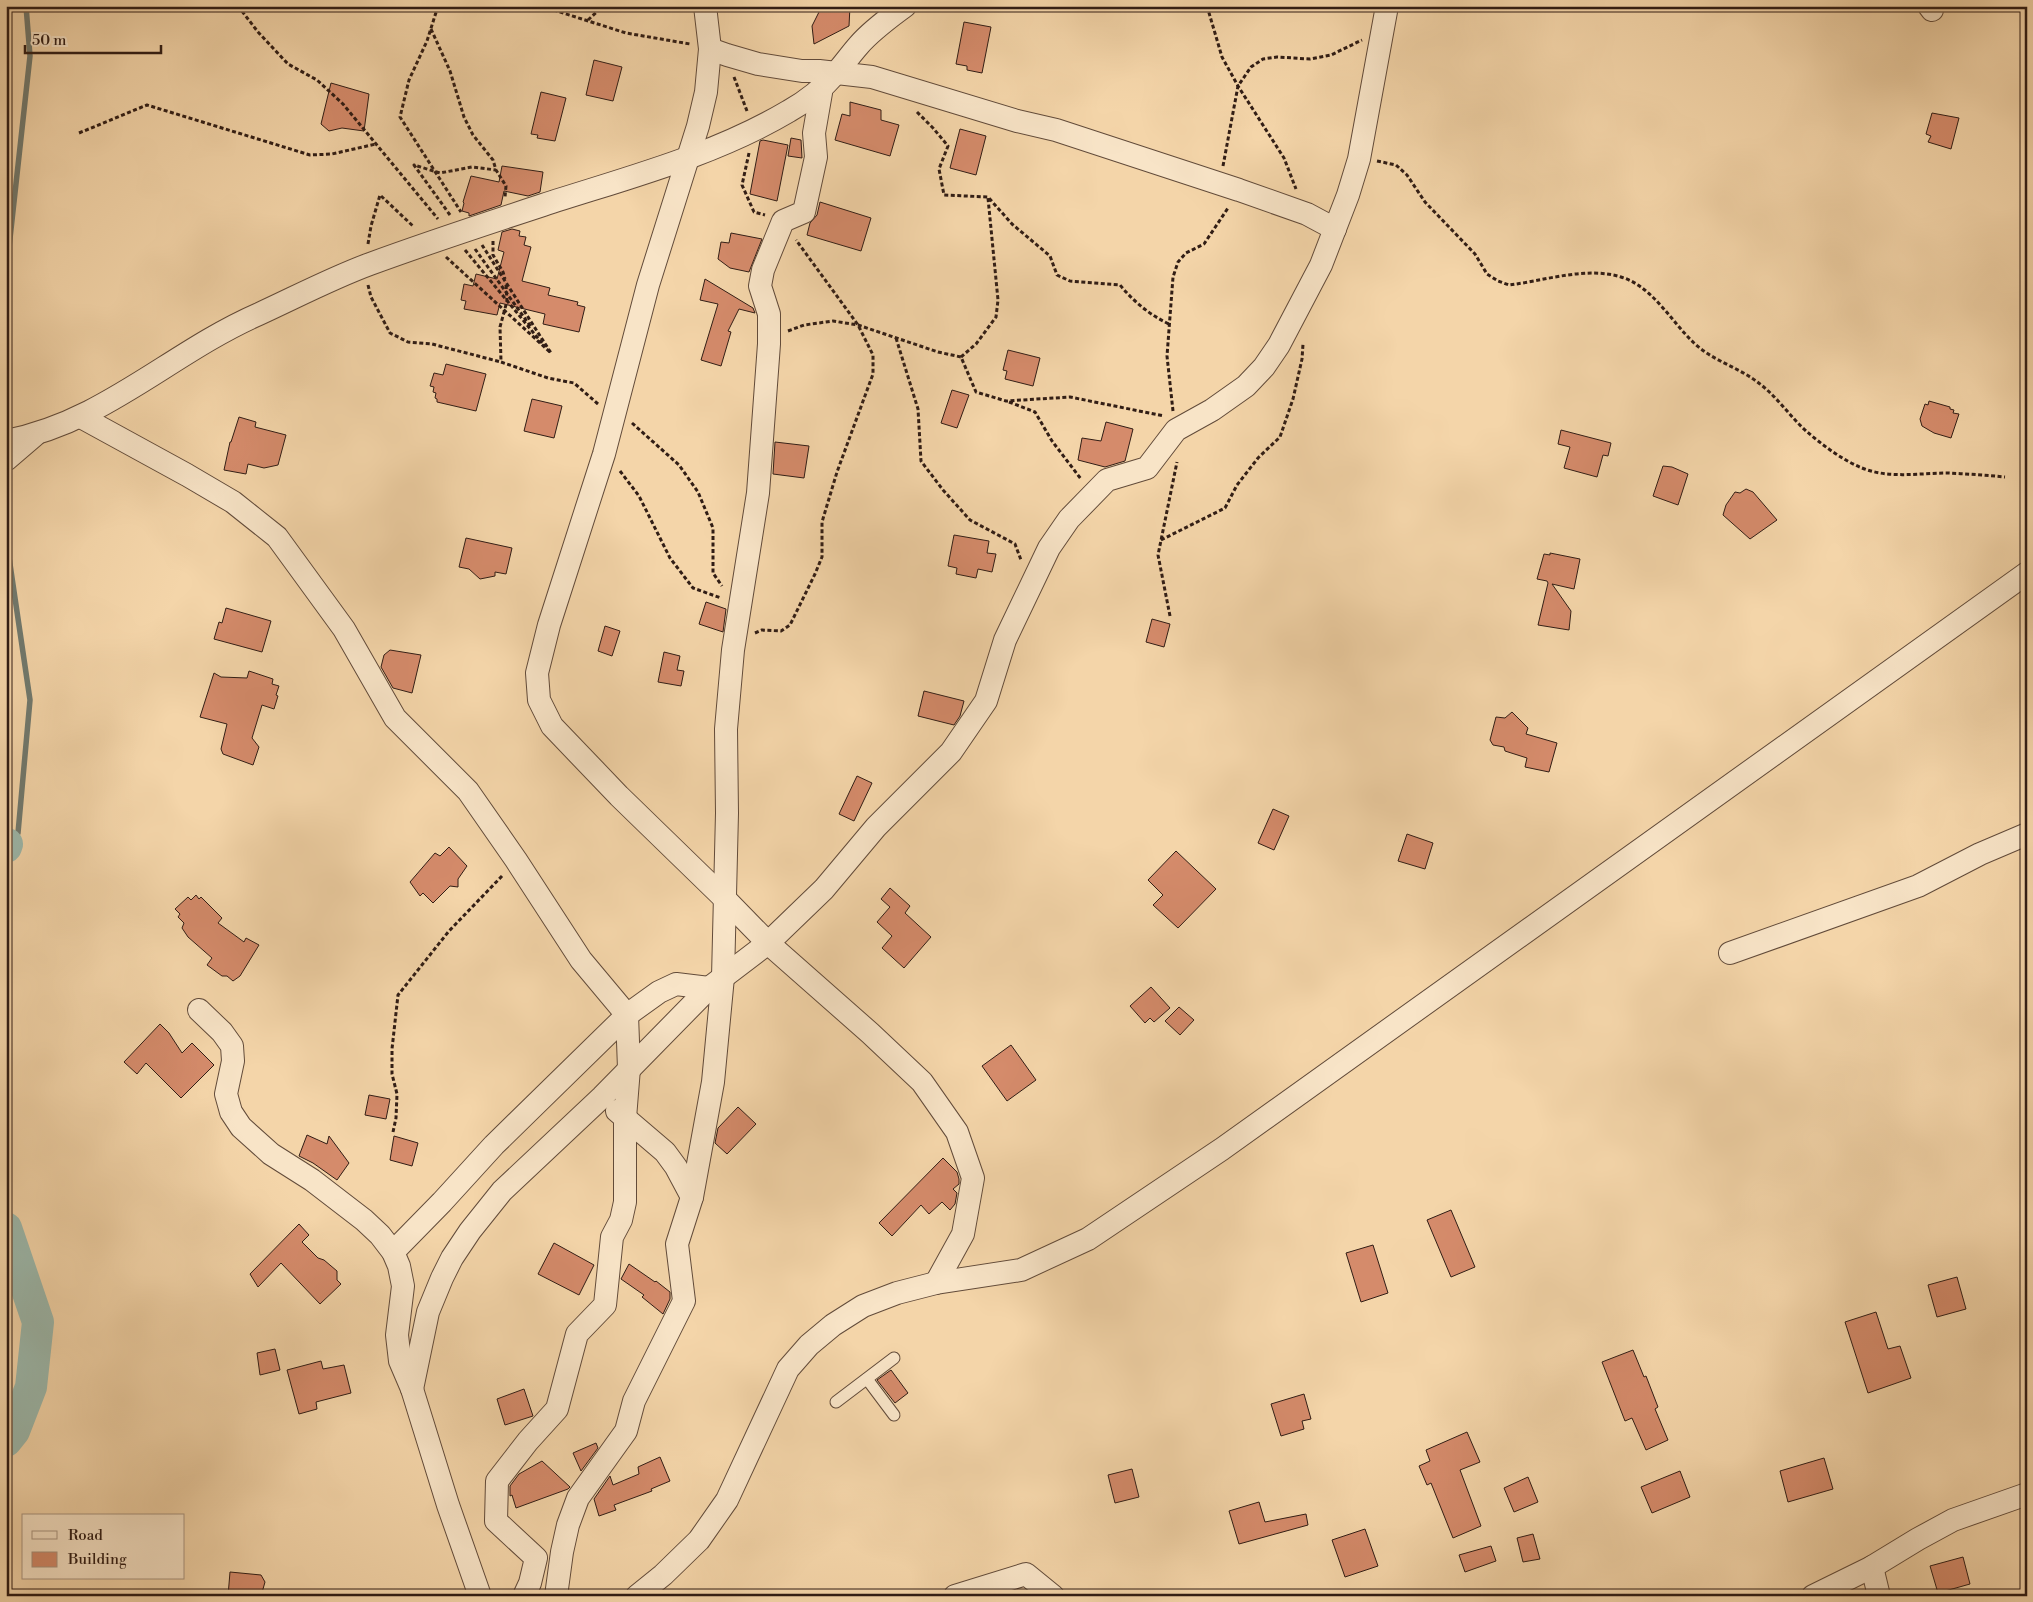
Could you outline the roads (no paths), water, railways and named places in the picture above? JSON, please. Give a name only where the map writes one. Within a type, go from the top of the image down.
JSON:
[{"type":"street","points":[[705,6],[718,52],[698,126],[686,158],[648,285],[604,454],[549,625],[537,673],[539,700],[552,726],[619,796],[725,899],[768,944],[870,1033],[922,1082],[957,1132],[973,1178],[963,1234],[936,1283]]},
{"type":"street","points":[[6,441],[34,436],[81,417],[122,395],[213,338],[247,320],[368,265],[600,186],[645,174],[754,131],[799,106],[829,80],[859,44],[905,6]]},
{"type":"street","points":[[412,1389],[428,1312],[452,1258],[502,1191],[602,1097],[716,983],[768,944],[824,890],[876,827],[951,752],[986,701],[1005,640],[1049,548],[1069,519],[1108,480],[1148,468],[1175,424],[1212,410],[1246,386],[1264,367],[1280,345],[1321,265],[1359,159],[1387,6]]},
{"type":"street","points":[[718,52],[758,64],[802,71],[829,80],[881,79],[1017,121],[1056,130],[1230,187],[1307,214],[1335,229]]},
{"type":"street","points":[[556,1596],[568,1525],[578,1498],[626,1431],[634,1401],[684,1301],[676,1244],[692,1197],[713,1082],[716,983],[725,899],[726,729],[733,650],[758,493],[770,314],[760,286],[764,270],[783,221],[804,212],[816,157],[814,133],[829,80]]},
{"type":"street","points":[[81,417],[187,474],[233,502],[277,537],[344,629],[394,718],[468,791],[516,860],[581,960],[626,1015],[629,1068],[625,1118],[624,1202],[620,1220],[612,1237],[605,1305],[577,1334],[557,1409],[528,1441],[498,1480],[496,1521],[536,1558],[530,1583],[524,1596]]},
{"type":"street","points":[[6,460],[34,436]]},
{"type":"street","points":[[637,1596],[664,1575],[699,1540],[727,1500],[788,1370],[809,1345],[833,1325],[863,1306],[896,1293],[936,1283],[1021,1270],[1088,1239],[1222,1148],[2027,572]]},
{"type":"street","points":[[1730,953],[1918,886],[1980,854],[2027,834]]},
{"type":"street","points":[[393,1252],[494,1145],[626,1015],[659,992],[676,984],[716,983]]},
{"type":"street","points":[[199,1010],[222,1032],[232,1046],[234,1061],[228,1077],[226,1094],[231,1112],[241,1127],[270,1154],[299,1171],[364,1220],[380,1235],[393,1252],[399,1266],[402,1286],[397,1335],[400,1360],[412,1389],[448,1505],[480,1596]]},
{"type":"street","points":[[602,1097],[665,1152],[676,1167],[692,1197]]},
{"type":"street","points":[[1813,1596],[1872,1567],[1953,1520],[2027,1494]]},
{"type":"street","points":[[1872,1567],[1879,1596]]},
{"type":"street","points":[[955,1596],[1026,1574],[1053,1596]]},
{"type":"lane","points":[[836,1402],[894,1358]]},
{"type":"lane","points":[[866,1379],[894,1415]]},
{"type":"waterway","points":[[6,275],[30,56],[26,6]]},
{"type":"waterway","points":[[6,537],[30,700],[18,833],[6,845]]},
{"type":"waterway","points":[[6,1228],[38,1322],[31,1387],[14,1431],[6,1441]]}]
